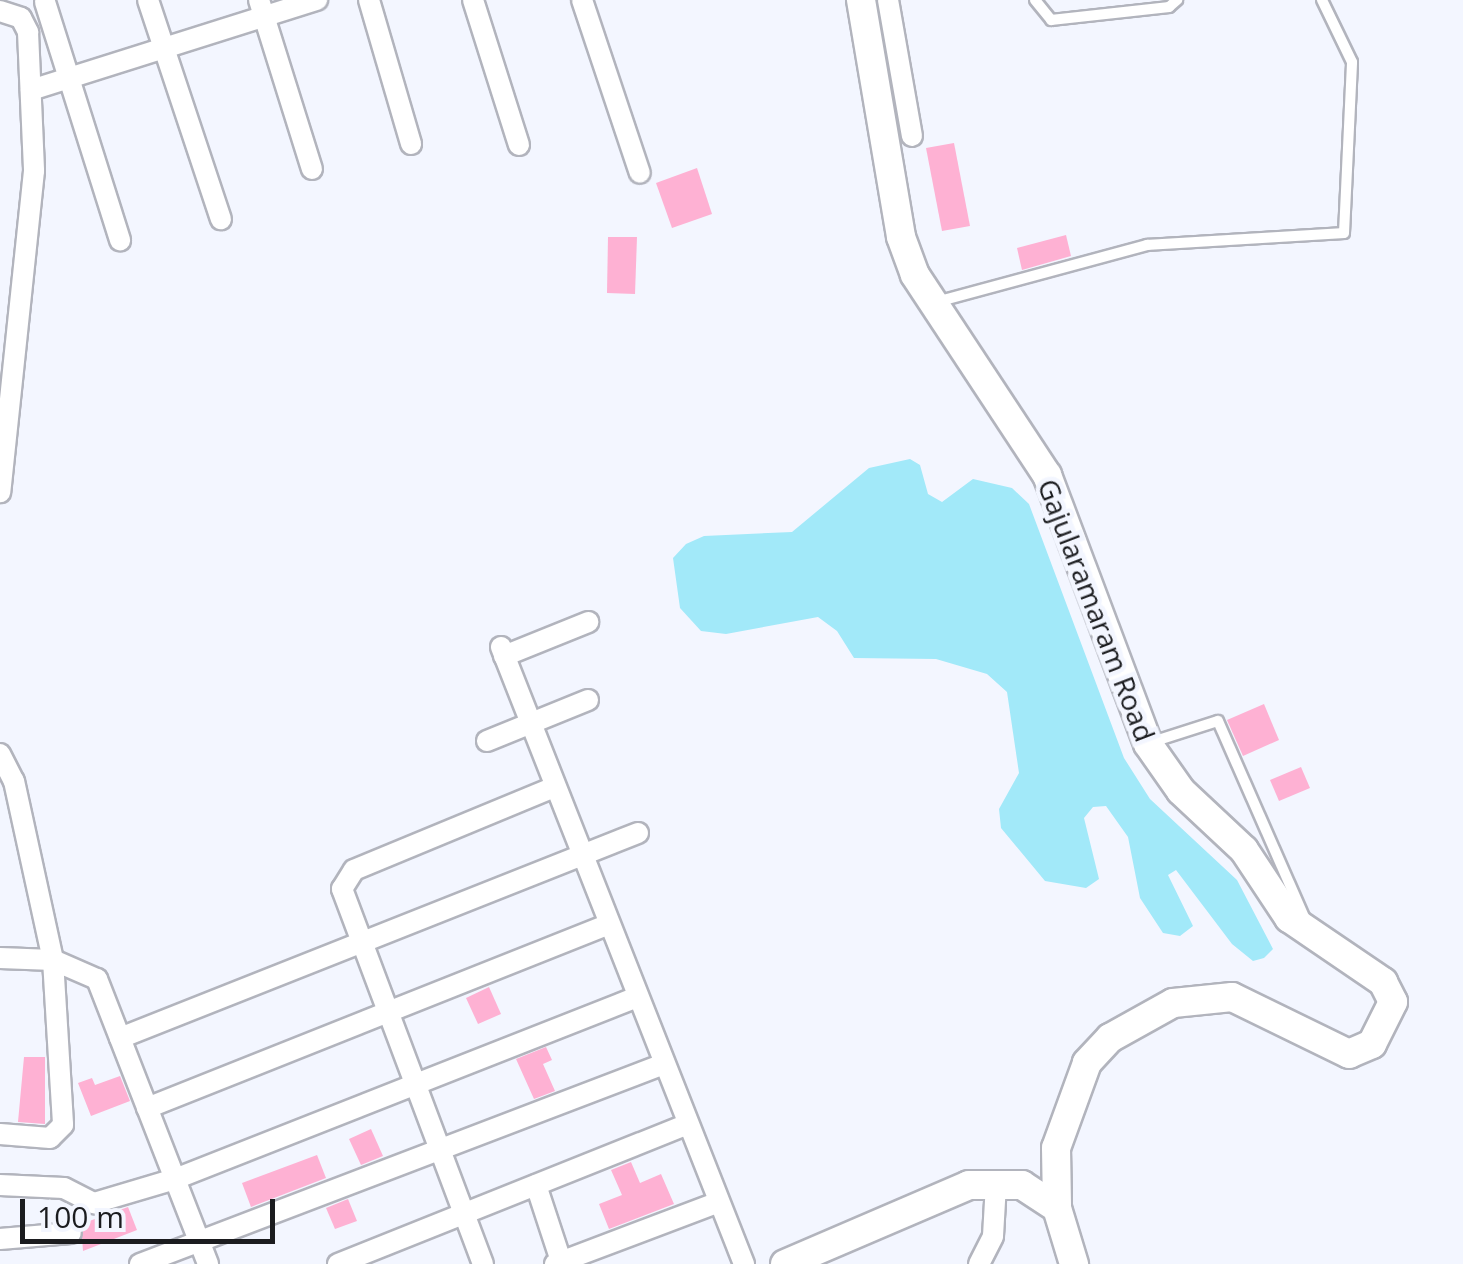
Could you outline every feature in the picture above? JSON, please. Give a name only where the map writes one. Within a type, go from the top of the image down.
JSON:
[{"type":"main road","name":"Gajularamaram Road","points":[[861,0],[901,237],[931,304],[1047,475],[1148,744],[1181,791],[1244,850],[1289,918],[1390,991],[1390,1012],[1372,1044],[1349,1054],[1232,997],[1173,1004],[1135,1019],[1087,1063],[1056,1148],[1058,1208],[1074,1264]]},
{"type":"main road","points":[[785,1264],[969,1185],[996,1184],[1040,1192],[1058,1208]]},
{"type":"street","points":[[148,0],[222,219]]},
{"type":"street","points":[[31,90],[165,51],[262,9],[317,0]]},
{"type":"street","points":[[369,0],[411,144]]},
{"type":"street","points":[[473,0],[519,145]]},
{"type":"street","points":[[582,0],[640,173]]},
{"type":"street","points":[[888,0],[912,136]]},
{"type":"street","points":[[45,2],[120,240]]},
{"type":"street","points":[[262,9],[312,169]]},
{"type":"street","points":[[0,11],[21,18],[28,32],[34,171],[0,492]]},
{"type":"street","points":[[588,622],[502,651],[744,1264]]},
{"type":"street","points":[[487,741],[588,700]]},
{"type":"street","points":[[0,754],[10,809],[53,960],[63,1125],[50,1138],[0,1134]]},
{"type":"street","points":[[482,1264],[342,900],[354,870],[554,787]]},
{"type":"street","points":[[120,1038],[638,834]]},
{"type":"street","points":[[147,1108],[608,924]]},
{"type":"street","points":[[0,958],[53,960],[91,973],[208,1264]]},
{"type":"street","points":[[0,1186],[64,1188],[94,1204],[175,1179],[637,997]]},
{"type":"street","points":[[140,1264],[664,1064]]},
{"type":"street","points":[[338,1264],[688,1124]]},
{"type":"street","points":[[979,1264],[993,1236],[996,1184]]},
{"type":"street","points":[[536,1185],[560,1263],[719,1202]]},
{"type":"street","points":[[0,1239],[71,1233]]},
{"type":"lane","points":[[1035,0],[1051,20],[1168,7],[1177,0]]},
{"type":"lane","points":[[931,304],[1147,245],[1344,233],[1352,62],[1322,0]]},
{"type":"lane","points":[[1148,744],[1218,721],[1312,936]]},
{"type":"water","points":[[910,459],[920,465],[928,494],[942,502],[973,479],[1012,488],[1029,504],[1124,758],[1150,799],[1237,880],[1273,949],[1264,958],[1253,961],[1232,944],[1176,870],[1168,875],[1193,926],[1180,936],[1163,933],[1140,898],[1128,837],[1106,806],[1093,807],[1084,818],[1099,879],[1086,888],[1045,881],[1001,828],[999,809],[1019,773],[1007,692],[987,674],[936,659],[854,658],[837,631],[818,617],[726,634],[701,631],[680,608],[673,558],[686,544],[704,536],[792,532],[869,468]]},
{"type":"building","points":[[954,143],[970,226],[942,231],[926,148]]},
{"type":"building","points":[[697,168],[712,214],[672,228],[656,183]]},
{"type":"building","points":[[1066,235],[1071,256],[1022,270],[1017,248]]},
{"type":"building","points":[[608,237],[637,237],[635,294],[607,293]]},
{"type":"building","points":[[1264,704],[1279,740],[1243,756],[1227,720]]},
{"type":"building","points":[[1301,767],[1310,788],[1279,801],[1270,780]]},
{"type":"building","points":[[489,987],[501,1014],[478,1024],[466,998]]},
{"type":"building","points":[[546,1047],[552,1060],[543,1064],[555,1091],[534,1099],[516,1059]]},
{"type":"building","points":[[24,1057],[45,1057],[45,1124],[18,1122]]},
{"type":"building","points":[[120,1076],[130,1101],[91,1116],[78,1083],[92,1078],[95,1085]]},
{"type":"building","points":[[371,1129],[383,1156],[361,1165],[349,1139]]},
{"type":"building","points":[[317,1155],[326,1178],[251,1207],[242,1183]]},
{"type":"building","points":[[631,1162],[640,1183],[661,1174],[674,1204],[609,1229],[599,1204],[622,1195],[611,1170]]},
{"type":"building","points":[[348,1199],[357,1221],[335,1229],[326,1208]]},
{"type":"building","points":[[128,1207],[137,1230],[83,1251],[81,1224]]}]
